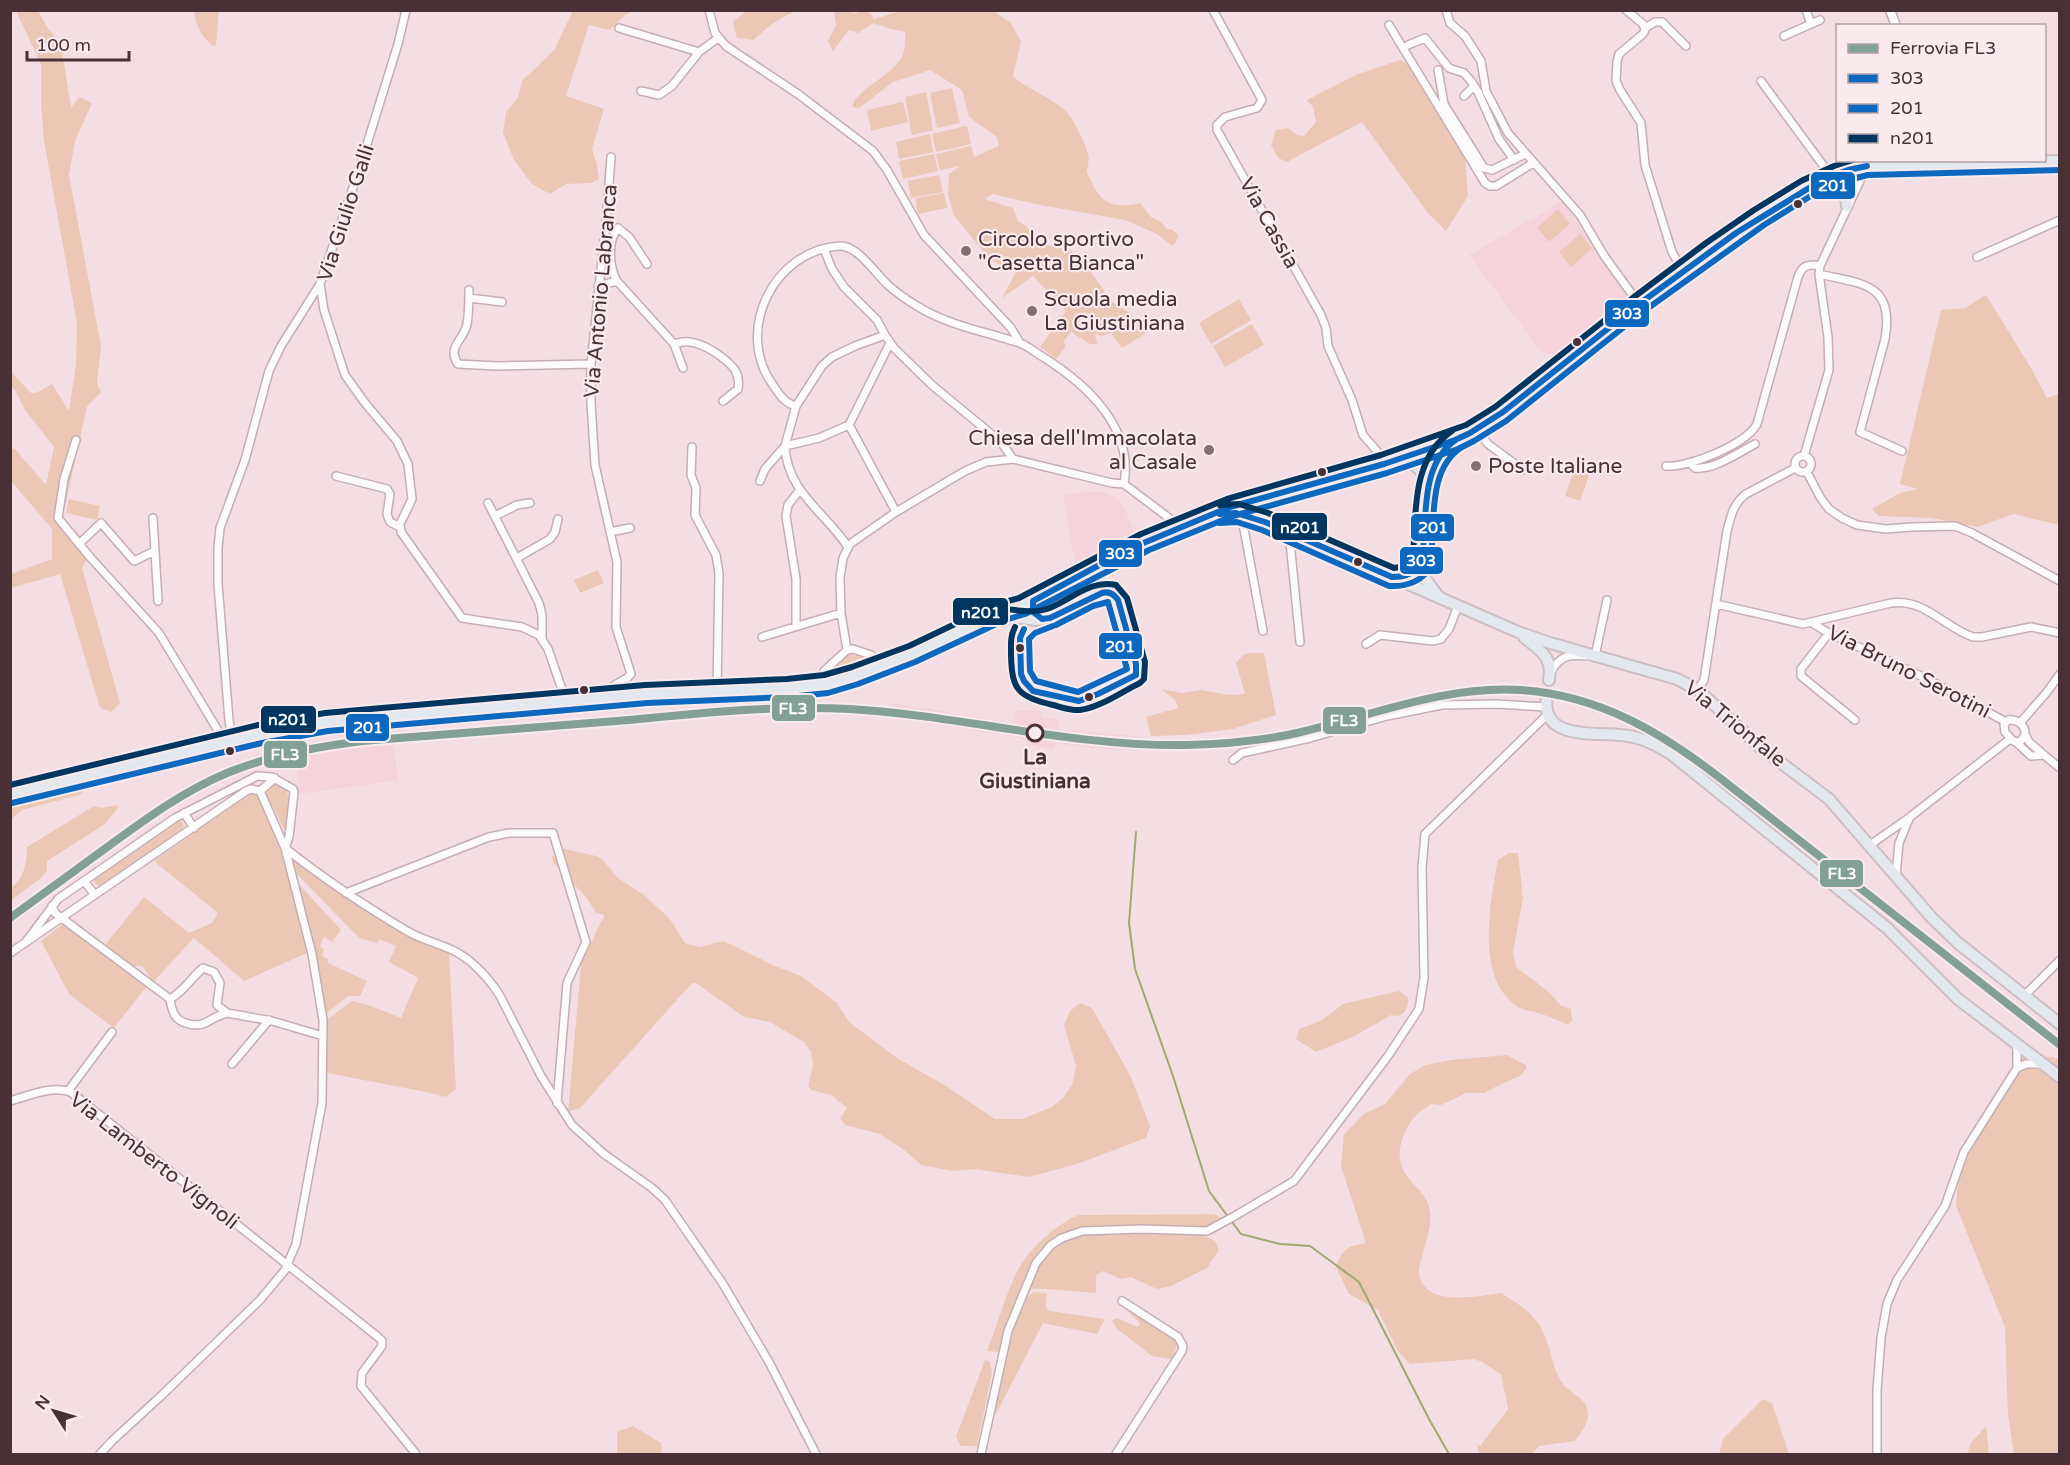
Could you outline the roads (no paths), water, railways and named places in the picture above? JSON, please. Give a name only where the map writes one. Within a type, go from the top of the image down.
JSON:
[{"type":"main road","points":[[10,794],[228,741],[283,729],[337,721],[610,697],[788,688],[844,680],[884,666],[998,613],[1015,609],[1078,578],[1116,556],[1209,515],[1244,502],[1384,464],[1455,440],[1510,407],[1639,304],[1752,222],[1828,178],[1869,163],[1933,162]]},
{"type":"main road","points":[[1828,178],[1844,191],[1847,206]]},
{"type":"main road","points":[[1441,598],[1431,589],[1426,580],[1422,561],[1429,484],[1437,458],[1455,440]]},
{"type":"main road","points":[[1399,459],[1416,465],[1429,484]]},
{"type":"main road","name":"Via Trionfale","points":[[1209,515],[1233,513],[1265,522],[1518,632],[1677,679],[1698,690],[1760,747],[1829,799],[1932,918],[1958,943],[2060,1024]]},
{"type":"main road","points":[[991,618],[1050,618],[1086,600],[1102,571],[1116,556]]},
{"type":"main road","points":[[1392,577],[1414,573],[1422,561]]},
{"type":"main road","points":[[1078,578],[1086,579],[1091,589]]},
{"type":"main road","points":[[1035,599],[1032,610],[1037,617],[1042,619]]},
{"type":"main road","points":[[1518,632],[1546,656],[1550,663],[1550,676]]},
{"type":"main road","points":[[1547,705],[1557,726],[1566,731],[1635,737],[1671,754],[1887,928],[1958,999],[2060,1077]]},
{"type":"street","name":"Via Giulio Galli","points":[[400,527],[410,506],[412,494],[407,460],[397,441],[347,378],[324,310],[320,284],[363,159],[406,10]]},
{"type":"street","points":[[709,10],[718,38],[746,60],[798,94],[873,151],[887,170],[924,235],[1011,328],[1020,343]]},
{"type":"street","name":"Via Cassia","points":[[1213,10],[1262,100],[1257,108],[1222,118],[1217,125],[1217,130],[1321,315],[1326,328],[1328,346],[1352,400],[1363,435],[1377,451],[1384,464]]},
{"type":"street","points":[[1446,10],[1450,23],[1465,36],[1480,59],[1486,91],[1506,130],[1580,216],[1605,257],[1639,304]]},
{"type":"street","points":[[1626,10],[1645,28]]},
{"type":"street","points":[[1806,10],[1811,24]]},
{"type":"street","points":[[1784,36],[1821,20]]},
{"type":"street","points":[[1683,271],[1672,252],[1645,165],[1641,121],[1616,81],[1619,54],[1643,34],[1645,28],[1655,22],[1662,22],[1686,46]]},
{"type":"street","points":[[1389,25],[1485,183],[1496,186],[1533,163]]},
{"type":"street","points":[[619,28],[699,52]]},
{"type":"street","points":[[641,91],[659,95],[672,86],[699,52],[718,38]]},
{"type":"street","points":[[1408,45],[1425,38],[1449,68],[1464,73],[1474,86],[1499,139],[1514,160]]},
{"type":"street","points":[[1438,70],[1444,104],[1484,168],[1492,170],[1525,154]]},
{"type":"street","points":[[1761,81],[1828,178]]},
{"type":"street","points":[[1464,96],[1474,86]]},
{"type":"street","name":"Via Antonio Labranca","points":[[610,697],[613,686],[631,674],[616,627],[618,562],[595,465],[591,403],[591,364],[611,157]]},
{"type":"street","points":[[1804,456],[1829,370],[1828,337],[1819,274],[1820,266],[1869,163]]},
{"type":"street","points":[[1977,257],[2060,220]]},
{"type":"street","points":[[646,264],[629,237],[618,228],[614,233],[610,261],[616,281],[674,344],[683,368]]},
{"type":"street","points":[[796,406],[790,405],[782,397],[762,368],[756,346],[761,309],[771,289],[786,270],[803,257],[824,249],[848,247],[856,252],[895,291],[920,308],[969,328],[1020,343],[1068,374],[1090,392],[1099,402],[1119,438],[1125,455],[1124,484]]},
{"type":"street","points":[[824,249],[837,278],[877,320],[890,343],[933,386],[1001,442],[1013,459]]},
{"type":"street","points":[[1666,466],[1677,467],[1690,463],[1743,440],[1754,431],[1798,277],[1807,265],[1820,266]]},
{"type":"street","points":[[1819,274],[1864,285],[1878,293],[1883,301],[1885,339],[1860,432],[1902,451]]},
{"type":"street","points":[[598,286],[616,281]]},
{"type":"street","points":[[228,741],[219,584],[220,528],[245,460],[269,371],[281,346],[320,284]]},
{"type":"street","points":[[469,290],[467,326],[454,349],[455,360],[458,364],[497,366],[591,364]]},
{"type":"street","points":[[469,298],[502,302]]},
{"type":"street","points":[[848,547],[800,490],[788,466],[785,446],[796,406],[828,360],[855,346],[885,336]]},
{"type":"street","points":[[674,344],[686,341],[694,343],[723,358],[734,369],[738,389],[723,401]]},
{"type":"street","points":[[760,481],[765,469],[785,446],[819,438],[849,425],[890,343]]},
{"type":"street","points":[[849,425],[896,512]]},
{"type":"street","points":[[1476,429],[1492,447],[1523,470]]},
{"type":"street","points":[[75,440],[58,511],[61,522],[155,628],[228,741]]},
{"type":"street","points":[[1690,463],[1695,468],[1703,468],[1755,444]]},
{"type":"street","points":[[692,447],[692,475],[697,490],[695,515],[716,555],[719,573],[717,690]]},
{"type":"street","points":[[1795,468],[1796,459],[1804,456],[1809,458],[1811,463],[1807,472]]},
{"type":"street","points":[[847,650],[841,613],[841,567],[848,547],[896,512],[974,466],[999,459],[1013,459],[1124,484],[1169,518],[1176,528]]},
{"type":"street","points":[[1795,468],[1800,472],[1807,472]]},
{"type":"street","points":[[1698,690],[1704,680],[1727,531],[1735,505],[1746,494],[1795,468]]},
{"type":"street","points":[[1807,472],[1820,497],[1829,508],[1842,518],[1857,525],[1886,529],[1953,526],[1972,533],[2060,581]]},
{"type":"street","points":[[336,476],[387,489],[390,494],[387,514],[390,522],[400,527],[401,532],[462,618],[522,627],[542,638]]},
{"type":"street","points":[[796,626],[796,579],[786,516],[788,505],[800,490]]},
{"type":"street","points":[[1257,499],[1253,505],[1253,511],[1265,522]]},
{"type":"street","points":[[1244,502],[1241,514],[1263,631]]},
{"type":"street","points":[[488,503],[539,603],[542,615],[542,638],[566,701]]},
{"type":"street","points":[[495,516],[517,505],[530,503]]},
{"type":"street","points":[[153,518],[158,601]]},
{"type":"street","points":[[517,558],[550,539],[555,532],[558,519]]},
{"type":"street","points":[[79,544],[101,523],[134,561],[155,551]]},
{"type":"street","points":[[610,532],[630,528]]},
{"type":"street","points":[[1289,532],[1300,642]]},
{"type":"street","points":[[1550,676],[1556,663],[1564,656],[1595,656],[1607,600]]},
{"type":"street","points":[[1716,604],[1794,623],[1812,622],[1902,602],[1922,607],[1973,637],[2031,627],[2060,633]]},
{"type":"street","points":[[1366,644],[1380,635],[1433,641],[1441,639],[1449,629],[1458,606]]},
{"type":"street","points":[[762,637],[841,613]]},
{"type":"street","name":"Via Bruno Serotini","points":[[1812,622],[1829,633],[1925,678],[2006,722]]},
{"type":"street","points":[[1829,633],[1803,667],[1800,676],[1855,720]]},
{"type":"street","points":[[820,685],[824,671],[847,650],[871,655],[884,666]]},
{"type":"street","points":[[2020,723],[2048,692],[2060,674]]},
{"type":"street","points":[[1233,760],[1242,753],[1310,738],[1387,716],[1442,705],[1547,705]]},
{"type":"street","points":[[981,1455],[1008,1331],[1036,1263],[1052,1245],[1062,1238],[1082,1231],[1141,1229],[1207,1232],[1294,1181],[1313,1158],[1388,1056],[1419,1009],[1424,978],[1422,868],[1425,834],[1547,705]]},
{"type":"street","points":[[2044,755],[2031,756],[2013,741],[2004,729],[2006,722],[2011,720],[2020,723],[2029,742],[2060,768]]},
{"type":"street","points":[[1870,845],[2013,741],[2022,740],[2025,734]]},
{"type":"street","points":[[25,943],[58,899],[184,813],[258,776],[275,778],[290,786],[294,792],[289,837],[285,848]]},
{"type":"street","points":[[10,953],[227,804],[251,789],[260,790],[275,778]]},
{"type":"street","points":[[100,1455],[112,1440],[260,1300],[287,1266],[296,1244],[321,1115],[324,1081],[323,1020],[312,954],[285,848],[260,790]]},
{"type":"street","points":[[222,793],[227,804]]},
{"type":"street","points":[[184,813],[194,828]]},
{"type":"street","points":[[1896,876],[1901,834],[1910,817]]},
{"type":"street","points":[[346,893],[473,842],[509,833],[553,833],[586,942],[567,983],[557,1103]]},
{"type":"street","points":[[285,848],[346,893],[421,939],[458,953],[480,972],[500,996],[541,1076],[578,1132],[665,1200],[723,1284],[769,1362],[816,1455]]},
{"type":"street","points":[[84,881],[95,895]]},
{"type":"street","points":[[52,906],[55,913],[170,999],[172,1010],[178,1018],[190,1024],[202,1025],[216,1016],[227,1013],[269,1020],[323,1036]]},
{"type":"street","points":[[2024,996],[2060,960]]},
{"type":"street","points":[[170,999],[177,995],[192,976],[203,968],[214,972],[220,983],[218,1005],[227,1013]]},
{"type":"street","points":[[232,1065],[269,1020]]},
{"type":"street","points":[[68,1091],[112,1032]]},
{"type":"street","points":[[1877,1455],[1877,1390],[1881,1338],[1889,1298],[1912,1254],[1945,1206],[1964,1152],[2017,1068],[2017,1046]]},
{"type":"street","points":[[2017,1068],[2026,1064],[2042,1064]]},
{"type":"street","name":"Via Lamberto Vignoli","points":[[10,1101],[54,1091],[68,1091],[380,1339],[382,1346],[362,1373],[361,1386],[416,1455]]},
{"type":"street","points":[[1116,1455],[1183,1346],[1178,1337],[1122,1301]]},
{"type":"waterway","points":[[1136,832],[1129,923],[1135,969],[1173,1076],[1209,1191],[1229,1218]]},
{"type":"waterway","points":[[1232,1222],[1241,1234],[1280,1244],[1310,1246],[1359,1282],[1449,1454]]},
{"type":"rail line","name":"FL3","points":[[10,918],[138,825],[196,788],[227,773],[263,761],[299,751],[336,745],[712,712],[822,708],[893,713],[1102,741],[1201,745],[1283,736],[1408,703],[1464,692],[1521,690],[1549,693],[1602,708],[1651,731],[1698,761],[2060,1045]]},
{"type":"place","name":"Circolo sportivo \"Casetta Bianca\"","points":[[966,251]]},
{"type":"place","name":"Scuola media La Giustiniana","points":[[1032,311]]},
{"type":"place","name":"Chiesa dell'Immacolata al Casale","points":[[1209,450]]},
{"type":"place","name":"Poste Italiane","points":[[1476,466]]},
{"type":"place","name":"La Giustiniana","points":[[1035,733]]}]
